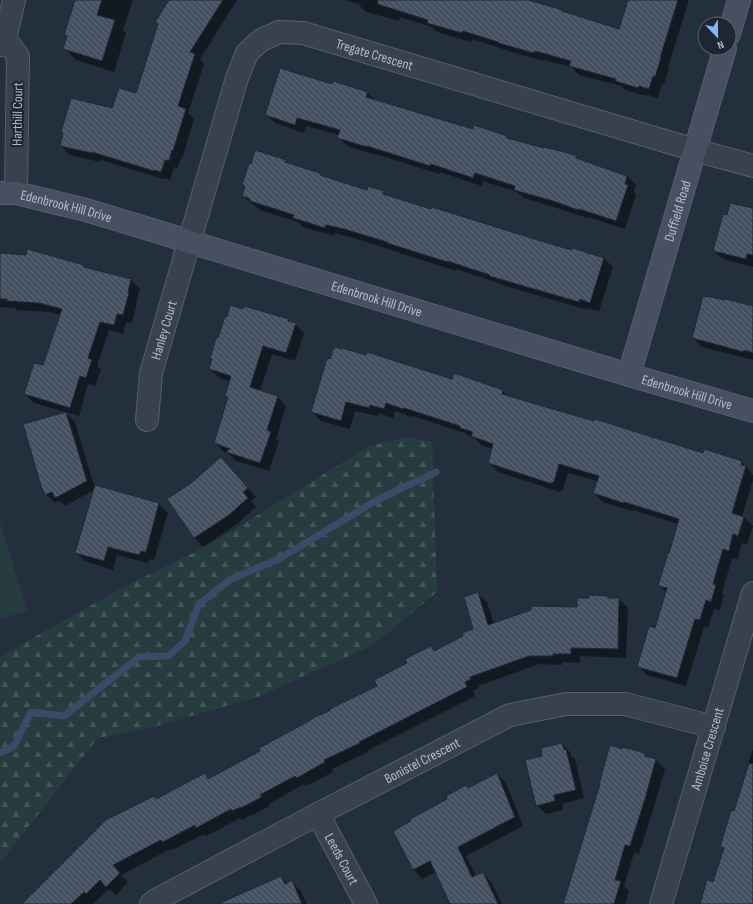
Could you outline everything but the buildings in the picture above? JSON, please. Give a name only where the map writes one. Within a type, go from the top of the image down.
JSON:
[{"type":"street","name":"Harthill Court","points":[[8,193],[18,56],[2,42],[14,0]]},
{"type":"street","points":[[734,16],[739,0]]},
{"type":"street","name":"Tregate Crescent","points":[[190,242],[237,78],[247,53],[261,40],[279,32],[303,33],[753,166]]},
{"type":"street","name":"Duffield Road","points":[[629,375],[723,56]]},
{"type":"street","name":"Edenbrook Hill Drive","points":[[8,193],[86,210],[629,375],[753,411]]},
{"type":"street","name":"Hanley Court","points":[[147,420],[151,373],[190,242]]},
{"type":"street","name":"Amboise Crescent","points":[[660,904],[753,593]]},
{"type":"street","name":"Bonistel Crescent","points":[[151,904],[318,814],[510,715],[566,704],[625,704],[714,727]]},
{"type":"street","name":"Leeds Court","points":[[318,814],[366,904]]},
{"type":"green space","points":[[408,437],[432,442],[437,592],[373,645],[260,696],[154,727],[98,738],[0,863],[0,657],[120,589],[211,544],[369,446]]},
{"type":"green space","points":[[0,522],[27,611],[0,619]]},
{"type":"waterway","points":[[0,753],[14,746],[31,712],[64,716],[139,657],[168,656],[185,641],[199,604],[231,579],[279,559],[377,500],[436,472]]}]
